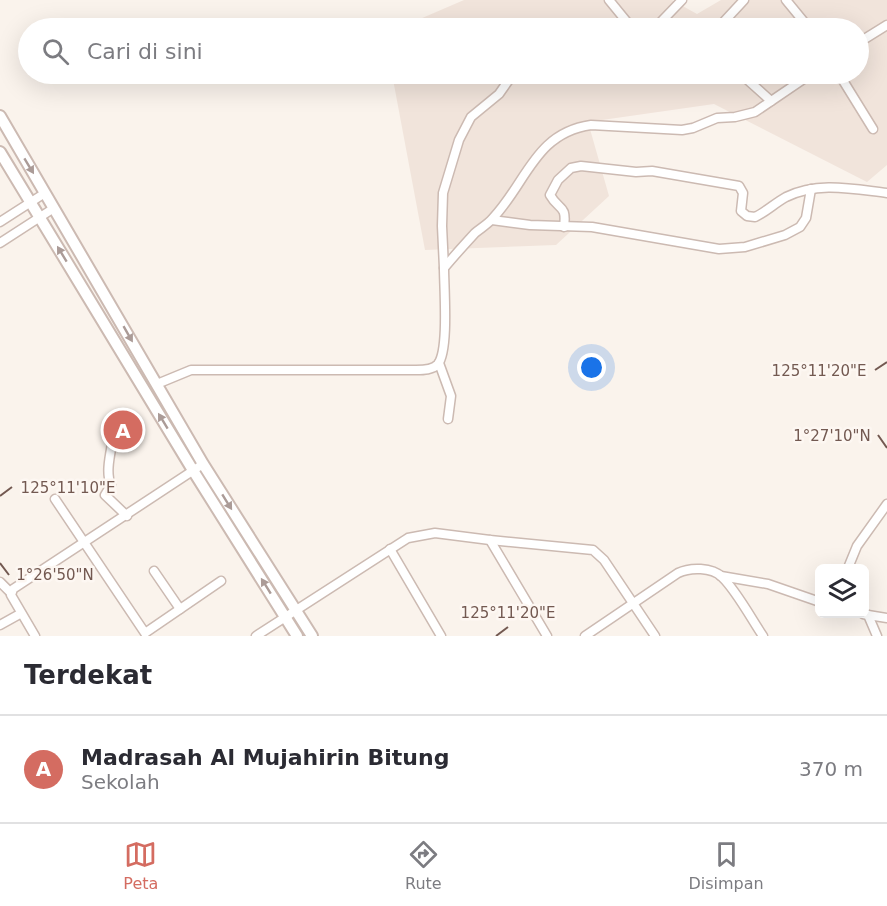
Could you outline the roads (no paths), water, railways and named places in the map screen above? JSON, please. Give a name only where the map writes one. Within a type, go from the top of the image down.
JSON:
[{"type":"street","points":[[609,0],[624,18]]},
{"type":"street","points":[[665,18],[682,0]]},
{"type":"street","points":[[727,18],[744,0]]},
{"type":"street","points":[[786,0],[801,18]]},
{"type":"street","points":[[869,38],[886,29]]},
{"type":"street","points":[[448,419],[451,396],[439,363],[445,336],[443,194],[464,127],[471,117],[499,94],[506,84]]},
{"type":"street","points":[[752,84],[771,101]]},
{"type":"street","points":[[444,268],[478,231],[492,220],[513,194],[538,154],[563,133],[591,125],[687,129],[717,118],[735,117],[754,112],[796,84]]},
{"type":"street","points":[[844,84],[873,129]]},
{"type":"street","points":[[0,116],[290,614],[297,636]]},
{"type":"street","points":[[0,152],[194,472],[290,614],[312,636]]},
{"type":"street","points":[[564,227],[566,214],[564,208],[551,199],[550,195],[558,180],[571,168],[581,166],[636,172],[652,171],[739,186],[743,193],[741,211],[755,218],[789,196],[811,189],[838,187],[887,193]]},
{"type":"street","points":[[492,220],[530,225],[592,227],[719,249],[745,247],[784,235],[800,227],[808,209],[811,189]]},
{"type":"street","points":[[0,222],[45,192]]},
{"type":"street","points":[[0,243],[54,208]]},
{"type":"street","points":[[157,384],[191,370],[416,370],[429,369],[439,363]]},
{"type":"street","points":[[113,438],[109,466],[111,486],[105,495],[127,516]]},
{"type":"street","points":[[11,593],[13,589],[203,464]]},
{"type":"street","points":[[55,499],[145,633],[221,581]]},
{"type":"street","points":[[850,564],[857,546],[887,504]]},
{"type":"street","points":[[256,636],[408,538],[426,533],[593,550],[604,560],[655,636]]},
{"type":"street","points":[[490,540],[547,636]]},
{"type":"street","points":[[390,549],[441,636]]},
{"type":"street","points":[[585,636],[686,569],[706,570],[722,576],[768,584],[815,601]]},
{"type":"street","points":[[154,571],[180,609]]},
{"type":"street","points":[[722,576],[763,636]]},
{"type":"street","points":[[0,582],[11,593],[35,636]]},
{"type":"street","points":[[0,625],[18,615]]},
{"type":"street","points":[[869,615],[887,618]]},
{"type":"street","points":[[868,618],[878,636]]},
{"type":"place","name":"Madrasah Al Mujahirin Bitung","points":[[123,430]]}]
